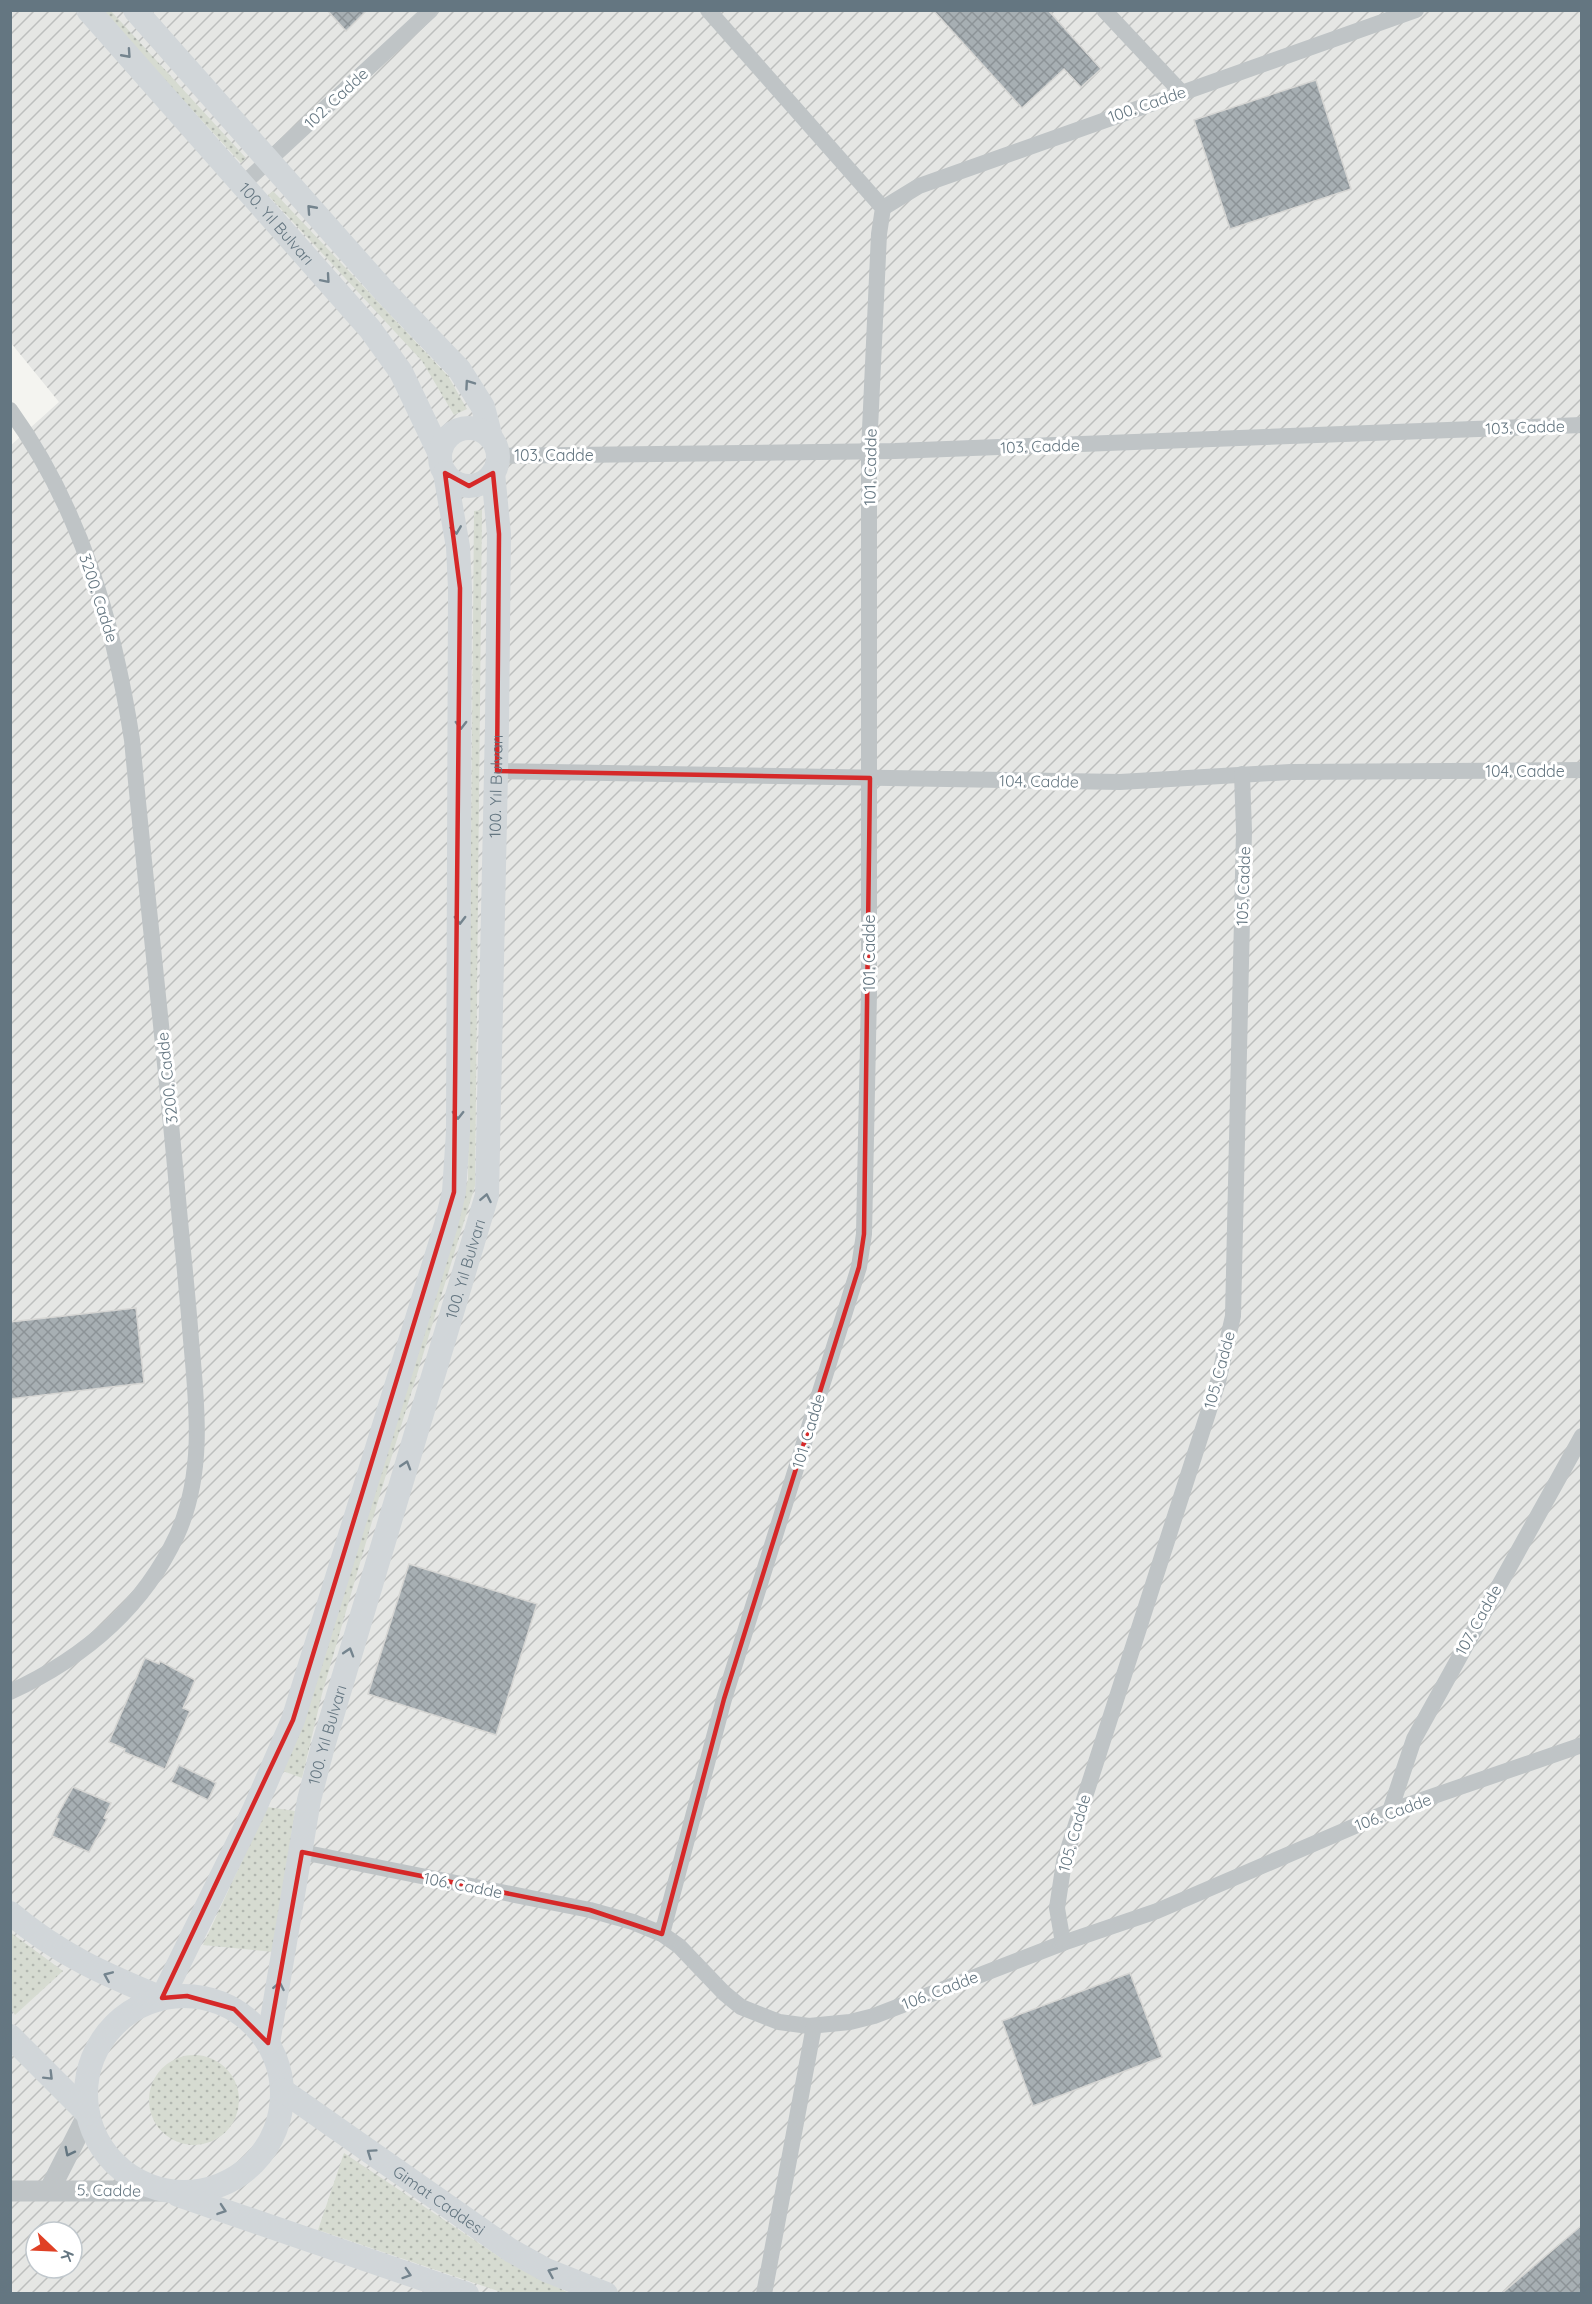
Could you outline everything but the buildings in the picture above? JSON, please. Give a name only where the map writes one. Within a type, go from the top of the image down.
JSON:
[{"type":"main road","name":"100. Yıl Bulvarı","points":[[88,10],[370,329],[401,372],[442,464],[456,536],[460,588],[458,1120],[454,1192],[446,1225],[293,1720],[254,1810],[162,1998]]},
{"type":"main road","name":"100. Yıl Bulvarı","points":[[135,10],[268,161],[459,369],[483,407],[494,456],[499,534],[497,771],[487,1195],[336,1696],[309,1800],[268,2043]]},
{"type":"main road","points":[[474,429],[494,456],[478,484],[469,486],[459,484],[442,464],[442,445],[456,431],[474,429]]},
{"type":"main road","points":[[10,1913],[61,1952],[88,1967],[162,1998]]},
{"type":"main road","points":[[167,2191],[196,2192],[224,2184],[249,2168],[268,2146],[279,2119],[282,2090],[278,2066],[268,2043],[253,2024],[234,2009],[211,1999],[187,1996],[162,1998],[133,2011],[119,2021],[103,2039],[92,2061],[87,2085],[88,2114],[100,2146],[116,2165],[140,2182],[467,2294]]},
{"type":"main road","points":[[10,2036],[88,2114]]},
{"type":"main road","name":"Gimat Caddesi","points":[[282,2090],[510,2250],[546,2270],[606,2294]]},
{"type":"street","name":"102. Cadde","points":[[242,185],[431,10]]},
{"type":"street","points":[[708,10],[883,208]]},
{"type":"street","points":[[1104,10],[1181,92]]},
{"type":"street","name":"100. Cadde","points":[[883,208],[919,186],[1416,10]]},
{"type":"street","name":"101. Cadde","points":[[662,1934],[724,1699],[859,1267],[864,1234],[870,778],[869,451],[879,234],[883,208]]},
{"type":"street","name":"3200. Cadde","points":[[10,410],[54,478],[96,582],[124,687],[132,740],[171,1114],[197,1405],[197,1454],[177,1533],[157,1570],[108,1630],[47,1675],[10,1692]]},
{"type":"street","name":"103. Cadde","points":[[494,456],[869,451],[1280,438],[1581,425]]},
{"type":"street","name":"104. Cadde","points":[[497,771],[1120,782],[1242,774],[1581,770]]},
{"type":"street","name":"105. Cadde","points":[[1063,1942],[1057,1908],[1064,1862],[1218,1382],[1233,1316],[1245,831],[1242,774]]},
{"type":"street","name":"107. Cadde","points":[[1390,1811],[1414,1739],[1581,1436]]},
{"type":"street","name":"106. Cadde","points":[[302,1852],[590,1910],[633,1922],[662,1934],[679,1946],[724,1993],[741,2007],[779,2022],[814,2026],[850,2022],[874,2016],[1063,1942],[1158,1911],[1390,1811],[1581,1745]]},
{"type":"street","points":[[764,2294],[814,2026]]},
{"type":"street","name":"5. Cadde","points":[[50,2189],[88,2114]]},
{"type":"street","name":"5. Cadde","points":[[10,2191],[50,2189],[167,2191]]},
{"type":"highlighted area","points":[[445,473],[469,486],[493,473],[499,534],[497,771],[870,778],[864,1234],[859,1267],[724,1699],[662,1934],[590,1910],[302,1852],[268,2043],[234,2009],[187,1996],[162,1998],[293,1720],[454,1192],[460,588]]},
{"type":"shaded area","points":[[11,11],[1581,11],[1581,2293],[11,2294],[10,446],[59,402],[11,343]]},
{"type":"shaded area","points":[[101,11],[111,11],[246,158],[241,163]]},
{"type":"shaded area","points":[[273,191],[448,376],[467,409],[454,415],[422,361],[268,195]]},
{"type":"shaded area","points":[[482,510],[475,1186],[378,1501],[322,1694],[302,1778],[283,1771],[468,1180],[474,511]]},
{"type":"shaded area","points":[[267,1807],[295,1811],[273,1952],[203,1945]]},
{"type":"shaded area","points":[[10,1932],[63,1971],[15,2015],[11,2009]]},
{"type":"shaded area","points":[[194,2055],[211,2058],[226,2068],[236,2083],[239,2100],[236,2117],[226,2132],[211,2142],[194,2145],[177,2142],[162,2132],[152,2117],[149,2100],[152,2083],[162,2068],[177,2058]]},
{"type":"shaded area","points":[[344,2153],[504,2260],[569,2293],[504,2293],[318,2230]]}]
